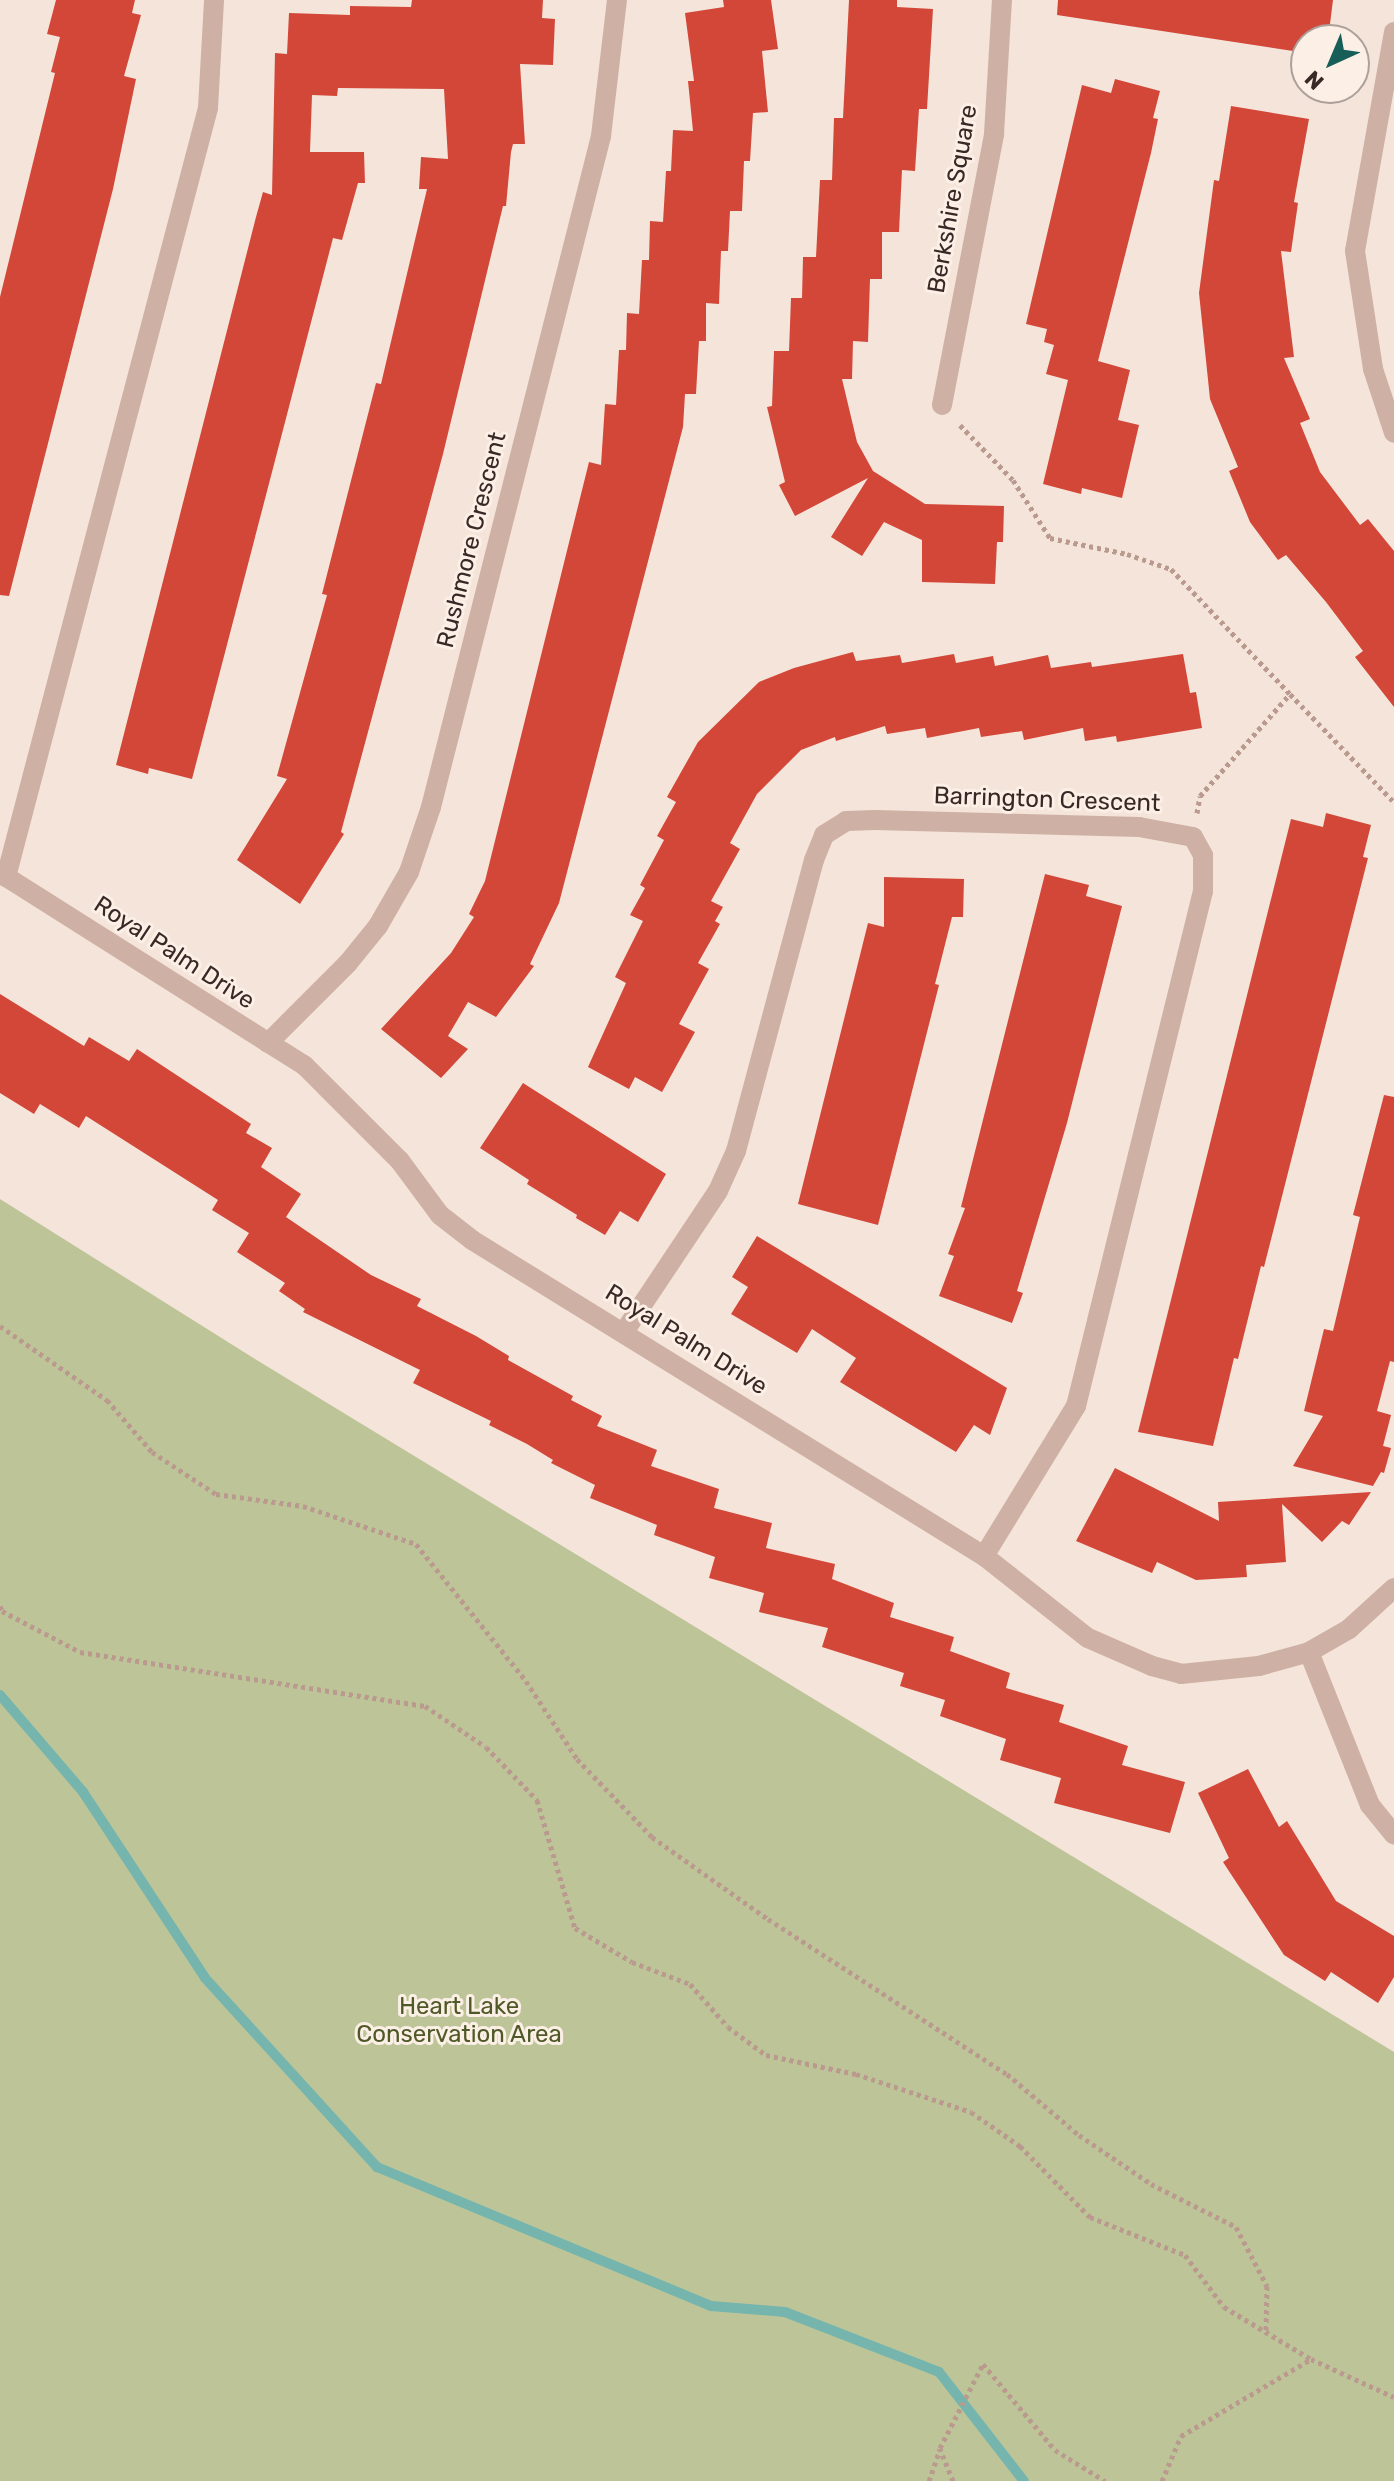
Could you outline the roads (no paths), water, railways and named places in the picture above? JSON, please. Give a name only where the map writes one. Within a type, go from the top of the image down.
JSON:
[{"type":"street","points":[[3,875],[208,108],[214,0]]},
{"type":"street","name":"Rushmore Crescent","points":[[268,1043],[348,963],[378,926],[409,872],[431,807],[601,136],[617,0]]},
{"type":"street","name":"Berkshire Square","points":[[942,405],[994,134],[1002,0]]},
{"type":"street","points":[[1394,32],[1355,251],[1373,369],[1394,433]]},
{"type":"street","name":"Barrington Crescent","points":[[624,1332],[718,1191],[736,1151],[814,860],[824,835],[846,821],[875,820],[1139,827],[1193,837],[1203,855],[1203,891],[1076,1406],[984,1556]]},
{"type":"street","name":"Royal Palm Drive","points":[[3,875],[304,1065],[400,1161],[440,1215],[472,1240],[984,1556],[1088,1638],[1152,1666],[1181,1674],[1259,1666],[1309,1652],[1349,1629],[1394,1588]]},
{"type":"street","points":[[1309,1652],[1370,1805],[1394,1835]]},
{"type":"waterway","points":[[0,1695],[83,1792],[205,1978],[377,2167],[711,2306],[785,2312],[939,2372],[1024,2481]]},
{"type":"park label","name":"Heart Lake Conservation Area","points":[[459,2021]]}]
